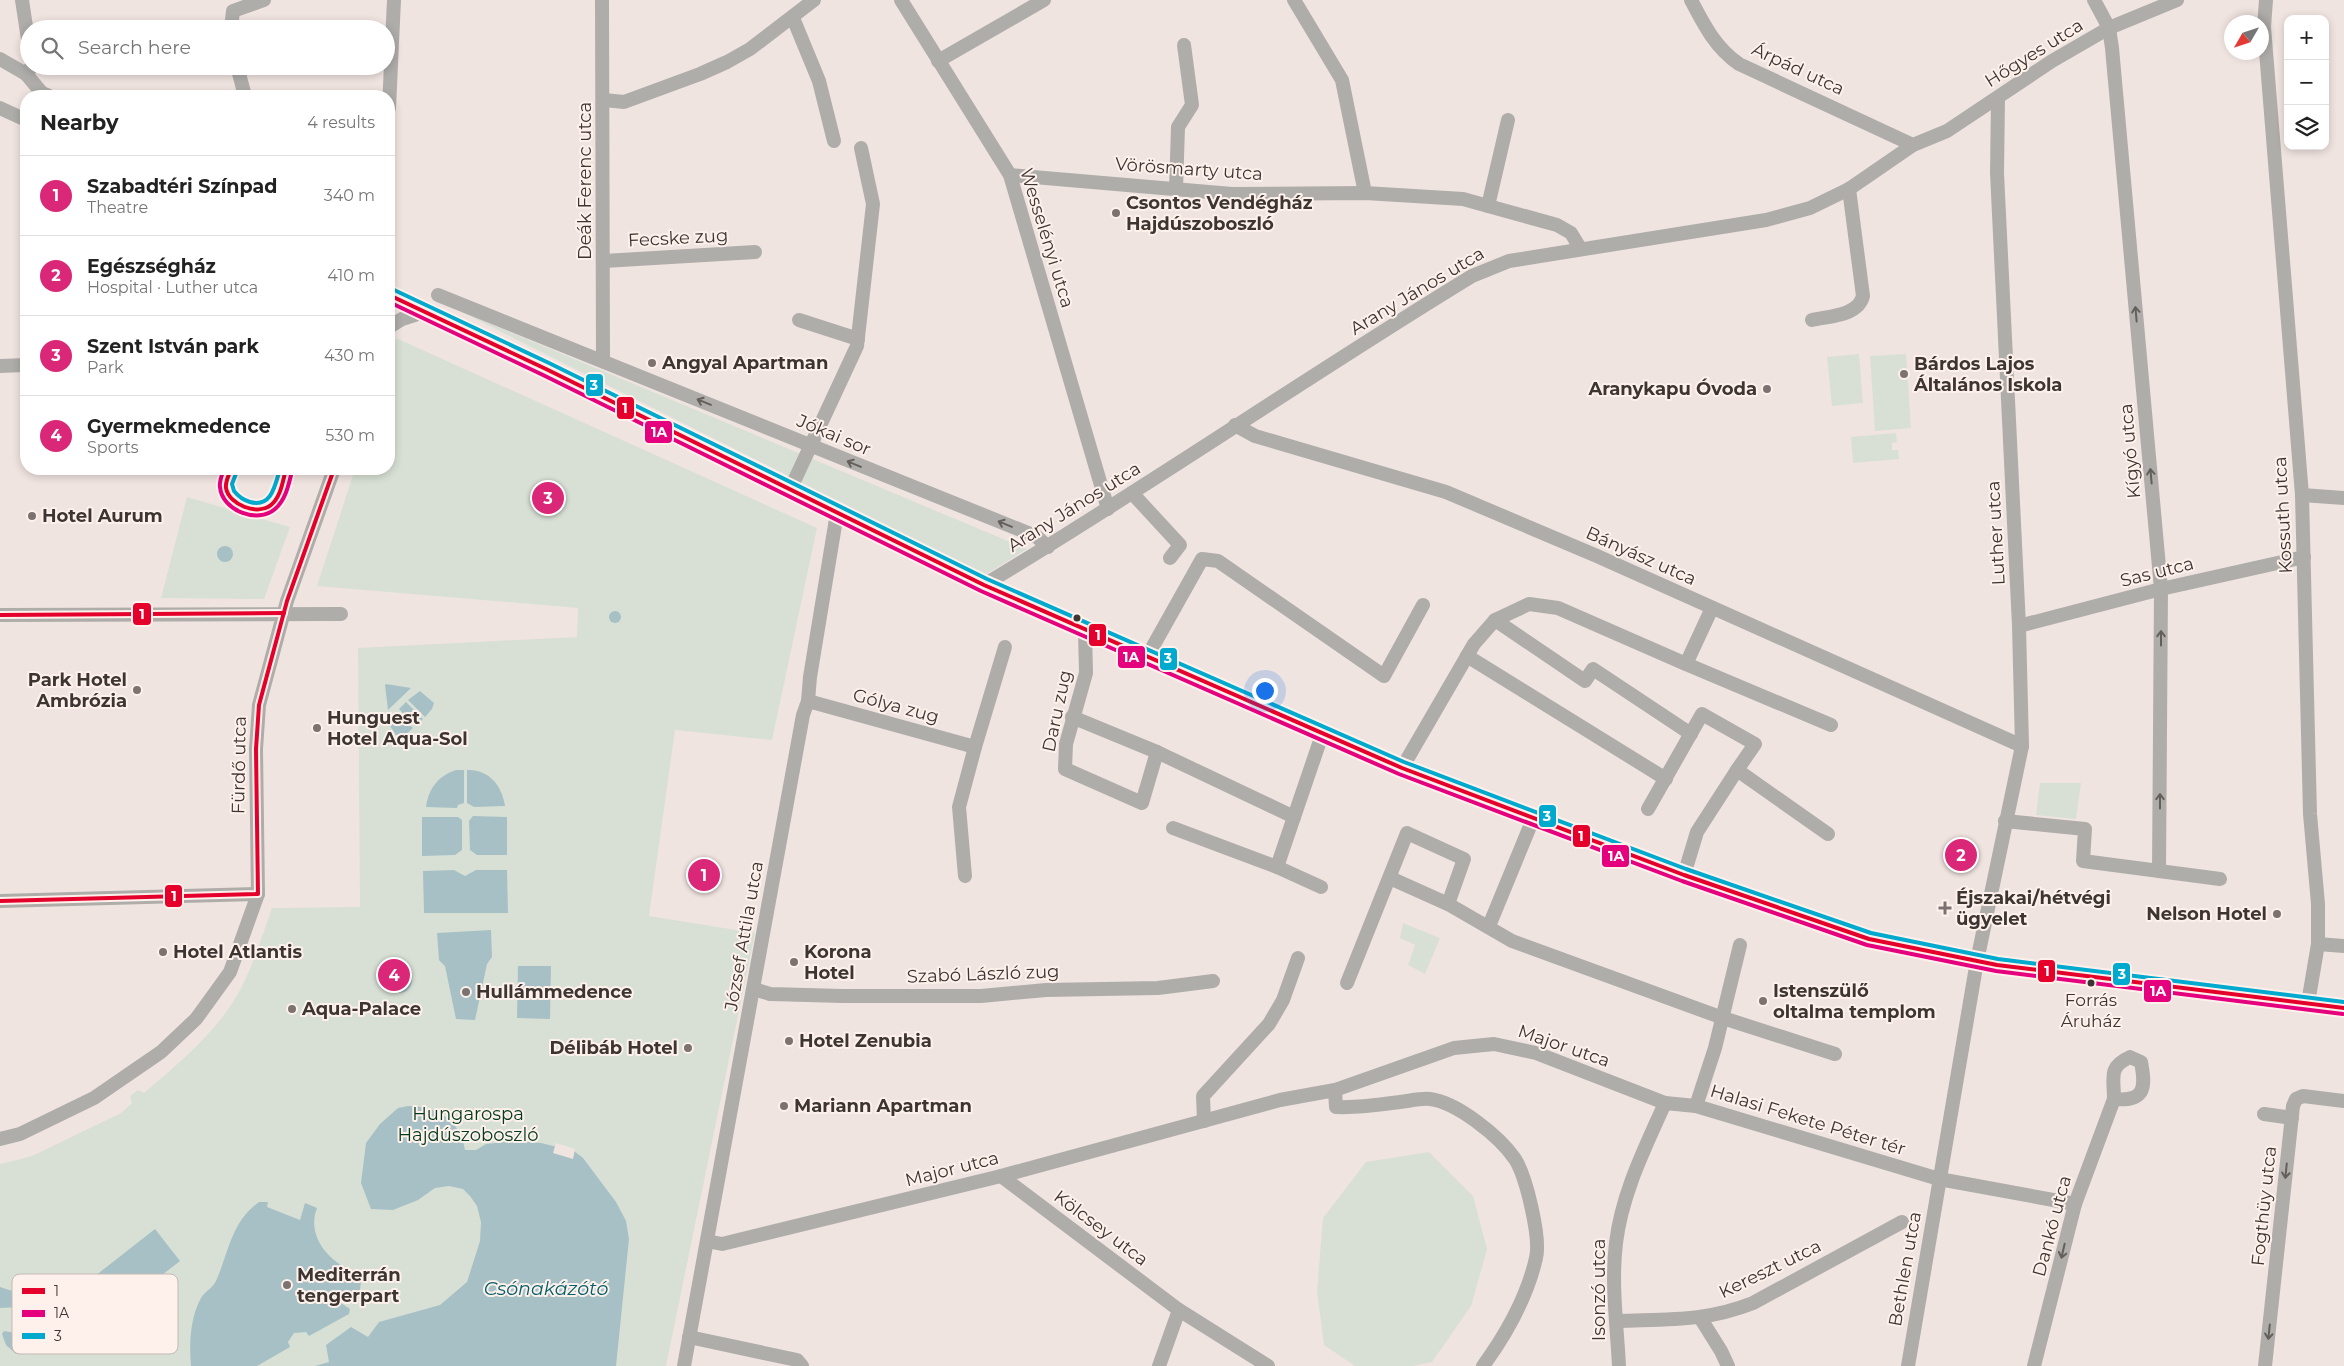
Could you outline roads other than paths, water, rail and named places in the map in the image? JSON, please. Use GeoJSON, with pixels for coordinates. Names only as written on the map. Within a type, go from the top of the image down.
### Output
{"type":"FeatureCollection","features":[{"type":"Feature","properties":{"kind":"street"},"geometry":{"type":"LineString","coordinates":[[22,0],[25,20]]}},
{"type":"Feature","properties":{"kind":"street"},"geometry":{"type":"LineString","coordinates":[[232,20],[234,11],[264,0]]}},
{"type":"Feature","properties":{"kind":"street"},"geometry":{"type":"LineString","coordinates":[[393,20],[394,0]]}},
{"type":"Feature","properties":{"kind":"street","name":"Deák Ferenc utca"},"geometry":{"type":"LineString","coordinates":[[602,0],[604,100],[603,361]]}},
{"type":"Feature","properties":{"kind":"street"},"geometry":{"type":"LineString","coordinates":[[604,100],[624,102],[700,74],[750,49],[793,18],[814,0]]}},
{"type":"Feature","properties":{"kind":"street","name":"Wesselényi utca"},"geometry":{"type":"LineString","coordinates":[[901,0],[1010,175],[1108,509]]}},
{"type":"Feature","properties":{"kind":"street"},"geometry":{"type":"LineString","coordinates":[[938,61],[1044,0]]}},
{"type":"Feature","properties":{"kind":"street"},"geometry":{"type":"LineString","coordinates":[[1294,0],[1342,80],[1365,193]]}},
{"type":"Feature","properties":{"kind":"street","name":"Árpád utca"},"geometry":{"type":"LineString","coordinates":[[1691,0],[1712,39],[1740,64],[1913,144]]}},
{"type":"Feature","properties":{"kind":"street"},"geometry":{"type":"LineString","coordinates":[[2094,0],[2109,28]]}},
{"type":"Feature","properties":{"kind":"street","name":"Hőgyes utca"},"geometry":{"type":"LineString","coordinates":[[1913,144],[1946,131],[2052,62],[2109,28],[2178,0]]}},
{"type":"Feature","properties":{"kind":"street","name":"Kossuth utca"},"geometry":{"type":"LineString","coordinates":[[2257,0],[2261,15]]}},
{"type":"Feature","properties":{"kind":"street","name":"Kossuth utca"},"geometry":{"type":"LineString","coordinates":[[2265,15],[2266,0]]}},
{"type":"Feature","properties":{"kind":"street"},"geometry":{"type":"LineString","coordinates":[[793,18],[819,81],[834,141]]}},
{"type":"Feature","properties":{"kind":"street","name":"Kígyó utca"},"geometry":{"type":"LineString","coordinates":[[2109,28],[2161,589],[2159,872]]}},
{"type":"Feature","properties":{"kind":"street"},"geometry":{"type":"LineString","coordinates":[[1176,189],[1178,128],[1192,105],[1184,45]]}},
{"type":"Feature","properties":{"kind":"street"},"geometry":{"type":"LineString","coordinates":[[0,59],[20,65]]}},
{"type":"Feature","properties":{"kind":"street","name":"Kossuth utca"},"geometry":{"type":"LineString","coordinates":[[2267,60],[2302,495],[2310,814],[2318,904],[2318,944],[2308,1003]]}},
{"type":"Feature","properties":{"kind":"street"},"geometry":{"type":"LineString","coordinates":[[35,75],[41,90]]}},
{"type":"Feature","properties":{"kind":"street"},"geometry":{"type":"LineString","coordinates":[[239,75],[243,90]]}},
{"type":"Feature","properties":{"kind":"street"},"geometry":{"type":"LineString","coordinates":[[390,90],[391,75]]}},
{"type":"Feature","properties":{"kind":"street","name":"Luther utca"},"geometry":{"type":"LineString","coordinates":[[1977,961],[2022,746],[2019,626],[1997,173],[1998,98]]}},
{"type":"Feature","properties":{"kind":"street"},"geometry":{"type":"LineString","coordinates":[[0,108],[20,117]]}},
{"type":"Feature","properties":{"kind":"street"},"geometry":{"type":"LineString","coordinates":[[1488,206],[1508,120]]}},
{"type":"Feature","properties":{"kind":"street","name":"Arany János utca"},"geometry":{"type":"LineString","coordinates":[[984,585],[1048,547],[1472,276],[1508,262],[1580,248],[1785,216],[1826,201],[1849,189],[1913,144]]}},
{"type":"Feature","properties":{"kind":"street"},"geometry":{"type":"LineString","coordinates":[[790,490],[857,346],[873,204],[862,148]]}},
{"type":"Feature","properties":{"kind":"street","name":"Vörösmarty utca"},"geometry":{"type":"LineString","coordinates":[[1010,175],[1232,194],[1365,193],[1463,199],[1557,225],[1571,232],[1580,248]]}},
{"type":"Feature","properties":{"kind":"street"},"geometry":{"type":"LineString","coordinates":[[1812,320],[1848,312],[1854,309],[1862,300],[1849,189]]}},
{"type":"Feature","properties":{"kind":"street","name":"Fecske zug"},"geometry":{"type":"LineString","coordinates":[[604,261],[755,252]]}},
{"type":"Feature","properties":{"kind":"street","name":"Jókai sor"},"geometry":{"type":"LineString","coordinates":[[438,295],[1028,533],[1037,537],[1048,547]]}},
{"type":"Feature","properties":{"kind":"street"},"geometry":{"type":"LineString","coordinates":[[395,299],[564,378],[965,576],[1085,631],[1402,768],[1684,875],[1869,939],[1977,961],[2344,1008]]}},
{"type":"Feature","properties":{"kind":"street"},"geometry":{"type":"LineString","coordinates":[[395,323],[424,312]]}},
{"type":"Feature","properties":{"kind":"street"},"geometry":{"type":"LineString","coordinates":[[799,320],[858,339]]}},
{"type":"Feature","properties":{"kind":"street"},"geometry":{"type":"LineString","coordinates":[[0,366],[20,365]]}},
{"type":"Feature","properties":{"kind":"street","name":"Bányász utca"},"geometry":{"type":"LineString","coordinates":[[1235,426],[1255,436],[1446,492],[1597,556],[2022,746]]}},
{"type":"Feature","properties":{"kind":"street","name":"Fürdő utca"},"geometry":{"type":"LineString","coordinates":[[258,894],[256,720],[284,613],[332,475]]}},
{"type":"Feature","properties":{"kind":"street"},"geometry":{"type":"LineString","coordinates":[[1132,493],[1180,546],[1170,558]]}},
{"type":"Feature","properties":{"kind":"street"},"geometry":{"type":"LineString","coordinates":[[2302,495],[2344,498]]}},
{"type":"Feature","properties":{"kind":"street","name":"József Attila utca"},"geometry":{"type":"LineString","coordinates":[[684,1366],[803,715],[808,701],[810,677],[837,513]]}},
{"type":"Feature","properties":{"kind":"street","name":"Sas utca"},"geometry":{"type":"LineString","coordinates":[[2019,626],[2161,589],[2304,557]]}},
{"type":"Feature","properties":{"kind":"street"},"geometry":{"type":"LineString","coordinates":[[1147,657],[1202,559],[1218,561],[1384,676],[1424,605]]}},
{"type":"Feature","properties":{"kind":"street"},"geometry":{"type":"LineString","coordinates":[[1402,768],[1474,644],[1495,620],[1529,604],[1558,608],[1832,725]]}},
{"type":"Feature","properties":{"kind":"street"},"geometry":{"type":"LineString","coordinates":[[1686,664],[1712,608]]}},
{"type":"Feature","properties":{"kind":"street"},"geometry":{"type":"LineString","coordinates":[[0,615],[341,614]]}},
{"type":"Feature","properties":{"kind":"street"},"geometry":{"type":"LineString","coordinates":[[1495,620],[1585,681],[1592,669],[1691,734]]}},
{"type":"Feature","properties":{"kind":"street","name":"Daru zug"},"geometry":{"type":"LineString","coordinates":[[1085,631],[1086,673],[1072,717],[1066,744],[1065,769],[1142,803],[1157,752]]}},
{"type":"Feature","properties":{"kind":"street"},"geometry":{"type":"LineString","coordinates":[[965,876],[959,807],[975,747],[1006,647]]}},
{"type":"Feature","properties":{"kind":"street"},"geometry":{"type":"LineString","coordinates":[[1467,656],[1666,779]]}},
{"type":"Feature","properties":{"kind":"street","name":"Gólya zug"},"geometry":{"type":"LineString","coordinates":[[808,701],[975,747]]}},
{"type":"Feature","properties":{"kind":"street"},"geometry":{"type":"LineString","coordinates":[[1648,810],[1702,714],[1755,744],[1697,832],[1684,875]]}},
{"type":"Feature","properties":{"kind":"street"},"geometry":{"type":"LineString","coordinates":[[1072,717],[1157,752],[1294,817]]}},
{"type":"Feature","properties":{"kind":"street"},"geometry":{"type":"LineString","coordinates":[[1277,867],[1322,735]]}},
{"type":"Feature","properties":{"kind":"street"},"geometry":{"type":"LineString","coordinates":[[1737,770],[1828,834]]}},
{"type":"Feature","properties":{"kind":"street"},"geometry":{"type":"LineString","coordinates":[[1489,926],[1534,819]]}},
{"type":"Feature","properties":{"kind":"street"},"geometry":{"type":"LineString","coordinates":[[2005,821],[2085,829],[2084,862],[2220,879]]}},
{"type":"Feature","properties":{"kind":"street"},"geometry":{"type":"LineString","coordinates":[[1173,828],[1277,867],[1322,887]]}},
{"type":"Feature","properties":{"kind":"street"},"geometry":{"type":"LineString","coordinates":[[1347,983],[1407,833],[1464,858],[1448,904]]}},
{"type":"Feature","properties":{"kind":"street"},"geometry":{"type":"LineString","coordinates":[[1390,878],[1448,904],[1512,941],[1723,1018],[1835,1054]]}},
{"type":"Feature","properties":{"kind":"street"},"geometry":{"type":"LineString","coordinates":[[0,901],[258,894],[230,972],[196,1019],[161,1052],[94,1098],[20,1134],[0,1139]]}},
{"type":"Feature","properties":{"kind":"street"},"geometry":{"type":"LineString","coordinates":[[2318,944],[2344,946]]}},
{"type":"Feature","properties":{"kind":"street"},"geometry":{"type":"LineString","coordinates":[[1696,1106],[1723,1018],[1740,946]]}},
{"type":"Feature","properties":{"kind":"street"},"geometry":{"type":"LineString","coordinates":[[1204,1121],[1203,1096],[1269,1024],[1283,1000],[1298,958]]}},
{"type":"Feature","properties":{"kind":"street","name":"Bethlen utca"},"geometry":{"type":"LineString","coordinates":[[1908,1366],[1977,961]]}},
{"type":"Feature","properties":{"kind":"street","name":"Szabó László zug"},"geometry":{"type":"LineString","coordinates":[[754,989],[770,994],[834,996],[981,996],[1046,990],[1158,988],[1213,980]]}},
{"type":"Feature","properties":{"kind":"street","name":"Major utca"},"geometry":{"type":"LineString","coordinates":[[707,1241],[722,1244],[1001,1176],[1280,1100],[1335,1090],[1454,1048],[1494,1044],[1536,1053],[1665,1103]]}},
{"type":"Feature","properties":{"kind":"street"},"geometry":{"type":"LineString","coordinates":[[1335,1090],[1336,1107],[1355,1108],[1430,1099],[1450,1106],[1480,1124],[1503,1144],[1516,1161],[1528,1196],[1537,1232],[1537,1256],[1521,1302],[1506,1333],[1483,1366]]}},
{"type":"Feature","properties":{"kind":"street","name":"Fogthüy utca"},"geometry":{"type":"LineString","coordinates":[[2265,1366],[2292,1120],[2296,1099],[2303,1096],[2344,1101]]}},
{"type":"Feature","properties":{"kind":"street","name":"Dankó utca"},"geometry":{"type":"LineString","coordinates":[[2034,1366],[2074,1204],[2114,1099]]}},
{"type":"Feature","properties":{"kind":"street","name":"Halasi Fekete Péter tér"},"geometry":{"type":"LineString","coordinates":[[1665,1103],[1696,1106],[1940,1179]]}},
{"type":"Feature","properties":{"kind":"street","name":"Isonzó utca"},"geometry":{"type":"LineString","coordinates":[[1619,1366],[1615,1262],[1619,1227],[1637,1165],[1665,1103]]}},
{"type":"Feature","properties":{"kind":"street"},"geometry":{"type":"LineString","coordinates":[[2264,1114],[2292,1120]]}},
{"type":"Feature","properties":{"kind":"street","name":"Kölcsey utca"},"geometry":{"type":"LineString","coordinates":[[1001,1176],[1179,1310],[1268,1366]]}},
{"type":"Feature","properties":{"kind":"street"},"geometry":{"type":"LineString","coordinates":[[1940,1179],[2074,1204]]}},
{"type":"Feature","properties":{"kind":"street","name":"Kereszt utca"},"geometry":{"type":"LineString","coordinates":[[1616,1321],[1700,1318],[1734,1310],[1752,1303],[1902,1222]]}},
{"type":"Feature","properties":{"kind":"street"},"geometry":{"type":"LineString","coordinates":[[1160,1366],[1179,1310]]}},
{"type":"Feature","properties":{"kind":"street"},"geometry":{"type":"LineString","coordinates":[[1700,1318],[1728,1366]]}},
{"type":"Feature","properties":{"kind":"street"},"geometry":{"type":"LineString","coordinates":[[689,1337],[797,1360],[802,1366]]}},
{"type":"Feature","properties":{"kind":"water"},"geometry":{"type":"Polygon","coordinates":[[[225,546],[231,548],[233,554],[231,560],[225,562],[219,560],[217,554],[219,548],[225,546]]]}},
{"type":"Feature","properties":{"kind":"water"},"geometry":{"type":"Polygon","coordinates":[[[613,611],[617,611],[621,617],[617,623],[613,623],[609,619],[609,615],[613,611]]]}},
{"type":"Feature","properties":{"kind":"water"},"geometry":{"type":"Polygon","coordinates":[[[385,685],[411,688],[388,710],[385,685]]]}},
{"type":"Feature","properties":{"kind":"water"},"geometry":{"type":"Polygon","coordinates":[[[420,691],[434,703],[432,709],[425,717],[408,700],[420,691]]]}},
{"type":"Feature","properties":{"kind":"water"},"geometry":{"type":"Polygon","coordinates":[[[406,702],[423,719],[415,726],[399,709],[406,702]]]}},
{"type":"Feature","properties":{"kind":"water"},"geometry":{"type":"Polygon","coordinates":[[[397,712],[413,728],[402,738],[396,735],[388,723],[389,719],[397,712]]]}},
{"type":"Feature","properties":{"kind":"water"},"geometry":{"type":"Polygon","coordinates":[[[456,770],[464,770],[464,803],[458,805],[457,808],[426,807],[429,794],[439,779],[456,770]]]}},
{"type":"Feature","properties":{"kind":"water"},"geometry":{"type":"Polygon","coordinates":[[[467,770],[482,772],[493,780],[501,792],[505,806],[474,807],[467,803],[467,770]]]}},
{"type":"Feature","properties":{"kind":"water"},"geometry":{"type":"Polygon","coordinates":[[[473,816],[507,817],[507,855],[477,855],[470,850],[469,821],[473,816]]]}},
{"type":"Feature","properties":{"kind":"water"},"geometry":{"type":"Polygon","coordinates":[[[422,817],[458,817],[462,820],[462,850],[455,855],[422,856],[422,817]]]}},
{"type":"Feature","properties":{"kind":"water"},"geometry":{"type":"Polygon","coordinates":[[[454,870],[465,876],[476,870],[507,870],[508,913],[424,913],[423,871],[454,870]]]}},
{"type":"Feature","properties":{"kind":"water","name":"Hullámmedence"},"geometry":{"type":"Polygon","coordinates":[[[491,930],[492,957],[487,964],[475,1020],[456,1019],[445,966],[439,960],[437,933],[491,930]]]}},
{"type":"Feature","properties":{"kind":"water"},"geometry":{"type":"Polygon","coordinates":[[[388,958],[412,979],[407,991],[399,993],[377,971],[379,964],[388,958]]]}},
{"type":"Feature","properties":{"kind":"water"},"geometry":{"type":"Polygon","coordinates":[[[518,966],[551,966],[550,1019],[517,1018],[518,966]]]}},
{"type":"Feature","properties":{"kind":"water","name":"Csónakázótó"},"geometry":{"type":"Polygon","coordinates":[[[408,1106],[429,1109],[446,1117],[458,1130],[465,1150],[476,1150],[486,1144],[516,1141],[541,1143],[574,1151],[583,1158],[616,1202],[626,1221],[629,1239],[616,1366],[315,1366],[329,1362],[326,1345],[351,1327],[368,1337],[379,1322],[440,1305],[467,1282],[480,1241],[481,1222],[477,1206],[463,1189],[449,1186],[435,1188],[418,1200],[393,1210],[371,1209],[361,1183],[366,1143],[380,1124],[398,1108],[408,1106]]]}},
{"type":"Feature","properties":{"kind":"water","name":"Mediterrán tengerpart"},"geometry":{"type":"Polygon","coordinates":[[[259,1202],[268,1202],[267,1207],[300,1220],[305,1203],[317,1208],[314,1219],[315,1230],[324,1250],[341,1265],[362,1273],[359,1298],[320,1296],[319,1303],[331,1301],[331,1304],[341,1303],[350,1309],[349,1314],[309,1336],[306,1332],[294,1333],[288,1342],[290,1347],[257,1366],[191,1366],[191,1332],[197,1306],[202,1296],[216,1281],[232,1238],[242,1219],[259,1202]]]}},
{"type":"Feature","properties":{"kind":"water"},"geometry":{"type":"Polygon","coordinates":[[[155,1229],[180,1261],[163,1274],[98,1274],[155,1229]]]}},
{"type":"Feature","properties":{"kind":"water"},"geometry":{"type":"Polygon","coordinates":[[[0,1287],[12,1291],[12,1308],[0,1308],[0,1287]]]}},
{"type":"Feature","properties":{"kind":"water"},"geometry":{"type":"Polygon","coordinates":[[[4,1331],[12,1332],[12,1350],[6,1345],[2,1334],[4,1331]]]}},
{"type":"Feature","properties":{"kind":"place","name":"Csontos Vendégház Hajdúszoboszló"},"geometry":{"type":"Point","coordinates":[1116,213]}},
{"type":"Feature","properties":{"kind":"place","name":"Angyal Apartman"},"geometry":{"type":"Point","coordinates":[652,363]}},
{"type":"Feature","properties":{"kind":"place","name":"Bárdos Lajos Általános Iskola"},"geometry":{"type":"Point","coordinates":[1904,374]}},
{"type":"Feature","properties":{"kind":"place","name":"Aranykapu Óvoda"},"geometry":{"type":"Point","coordinates":[1767,389]}},
{"type":"Feature","properties":{"kind":"place","name":"Szent István park"},"geometry":{"type":"Point","coordinates":[548,498]}},
{"type":"Feature","properties":{"kind":"place","name":"Hotel Aurum"},"geometry":{"type":"Point","coordinates":[32,516]}},
{"type":"Feature","properties":{"kind":"place","name":"Park Hotel Ambrózia"},"geometry":{"type":"Point","coordinates":[137,690]}},
{"type":"Feature","properties":{"kind":"place","name":"Hunguest Hotel Aqua-Sol"},"geometry":{"type":"Point","coordinates":[317,728]}},
{"type":"Feature","properties":{"kind":"place","name":"Egészségház"},"geometry":{"type":"Point","coordinates":[1961,855]}},
{"type":"Feature","properties":{"kind":"place","name":"Szabadtéri Színpad"},"geometry":{"type":"Point","coordinates":[704,875]}},
{"type":"Feature","properties":{"kind":"place","name":"Éjszakai/hétvégi ügyelet"},"geometry":{"type":"Point","coordinates":[1945,908]}},
{"type":"Feature","properties":{"kind":"place","name":"Nelson Hotel"},"geometry":{"type":"Point","coordinates":[2277,914]}},
{"type":"Feature","properties":{"kind":"place","name":"Hotel Atlantis"},"geometry":{"type":"Point","coordinates":[163,952]}},
{"type":"Feature","properties":{"kind":"place","name":"Korona Hotel"},"geometry":{"type":"Point","coordinates":[794,962]}},
{"type":"Feature","properties":{"kind":"place","name":"Gyermekmedence"},"geometry":{"type":"Point","coordinates":[394,975]}},
{"type":"Feature","properties":{"kind":"place","name":"Forrás Áruház"},"geometry":{"type":"Point","coordinates":[2091,983]}},
{"type":"Feature","properties":{"kind":"place","name":"Hullámmedence"},"geometry":{"type":"Point","coordinates":[466,992]}},
{"type":"Feature","properties":{"kind":"place","name":"Istenszülő oltalma templom"},"geometry":{"type":"Point","coordinates":[1763,1001]}},
{"type":"Feature","properties":{"kind":"place","name":"Aqua-Palace"},"geometry":{"type":"Point","coordinates":[292,1009]}},
{"type":"Feature","properties":{"kind":"place","name":"Hotel Zenubia"},"geometry":{"type":"Point","coordinates":[789,1041]}},
{"type":"Feature","properties":{"kind":"place","name":"Délibáb Hotel"},"geometry":{"type":"Point","coordinates":[688,1048]}},
{"type":"Feature","properties":{"kind":"place","name":"Mariann Apartman"},"geometry":{"type":"Point","coordinates":[784,1106]}},
{"type":"Feature","properties":{"kind":"place","name":"Mediterrán tengerpart"},"geometry":{"type":"Point","coordinates":[287,1285]}},
{"type":"Feature","properties":{"kind":"park label","name":"Hungarospa Hajdúszoboszló"},"geometry":{"type":"Point","coordinates":[468,1124]}}]}
